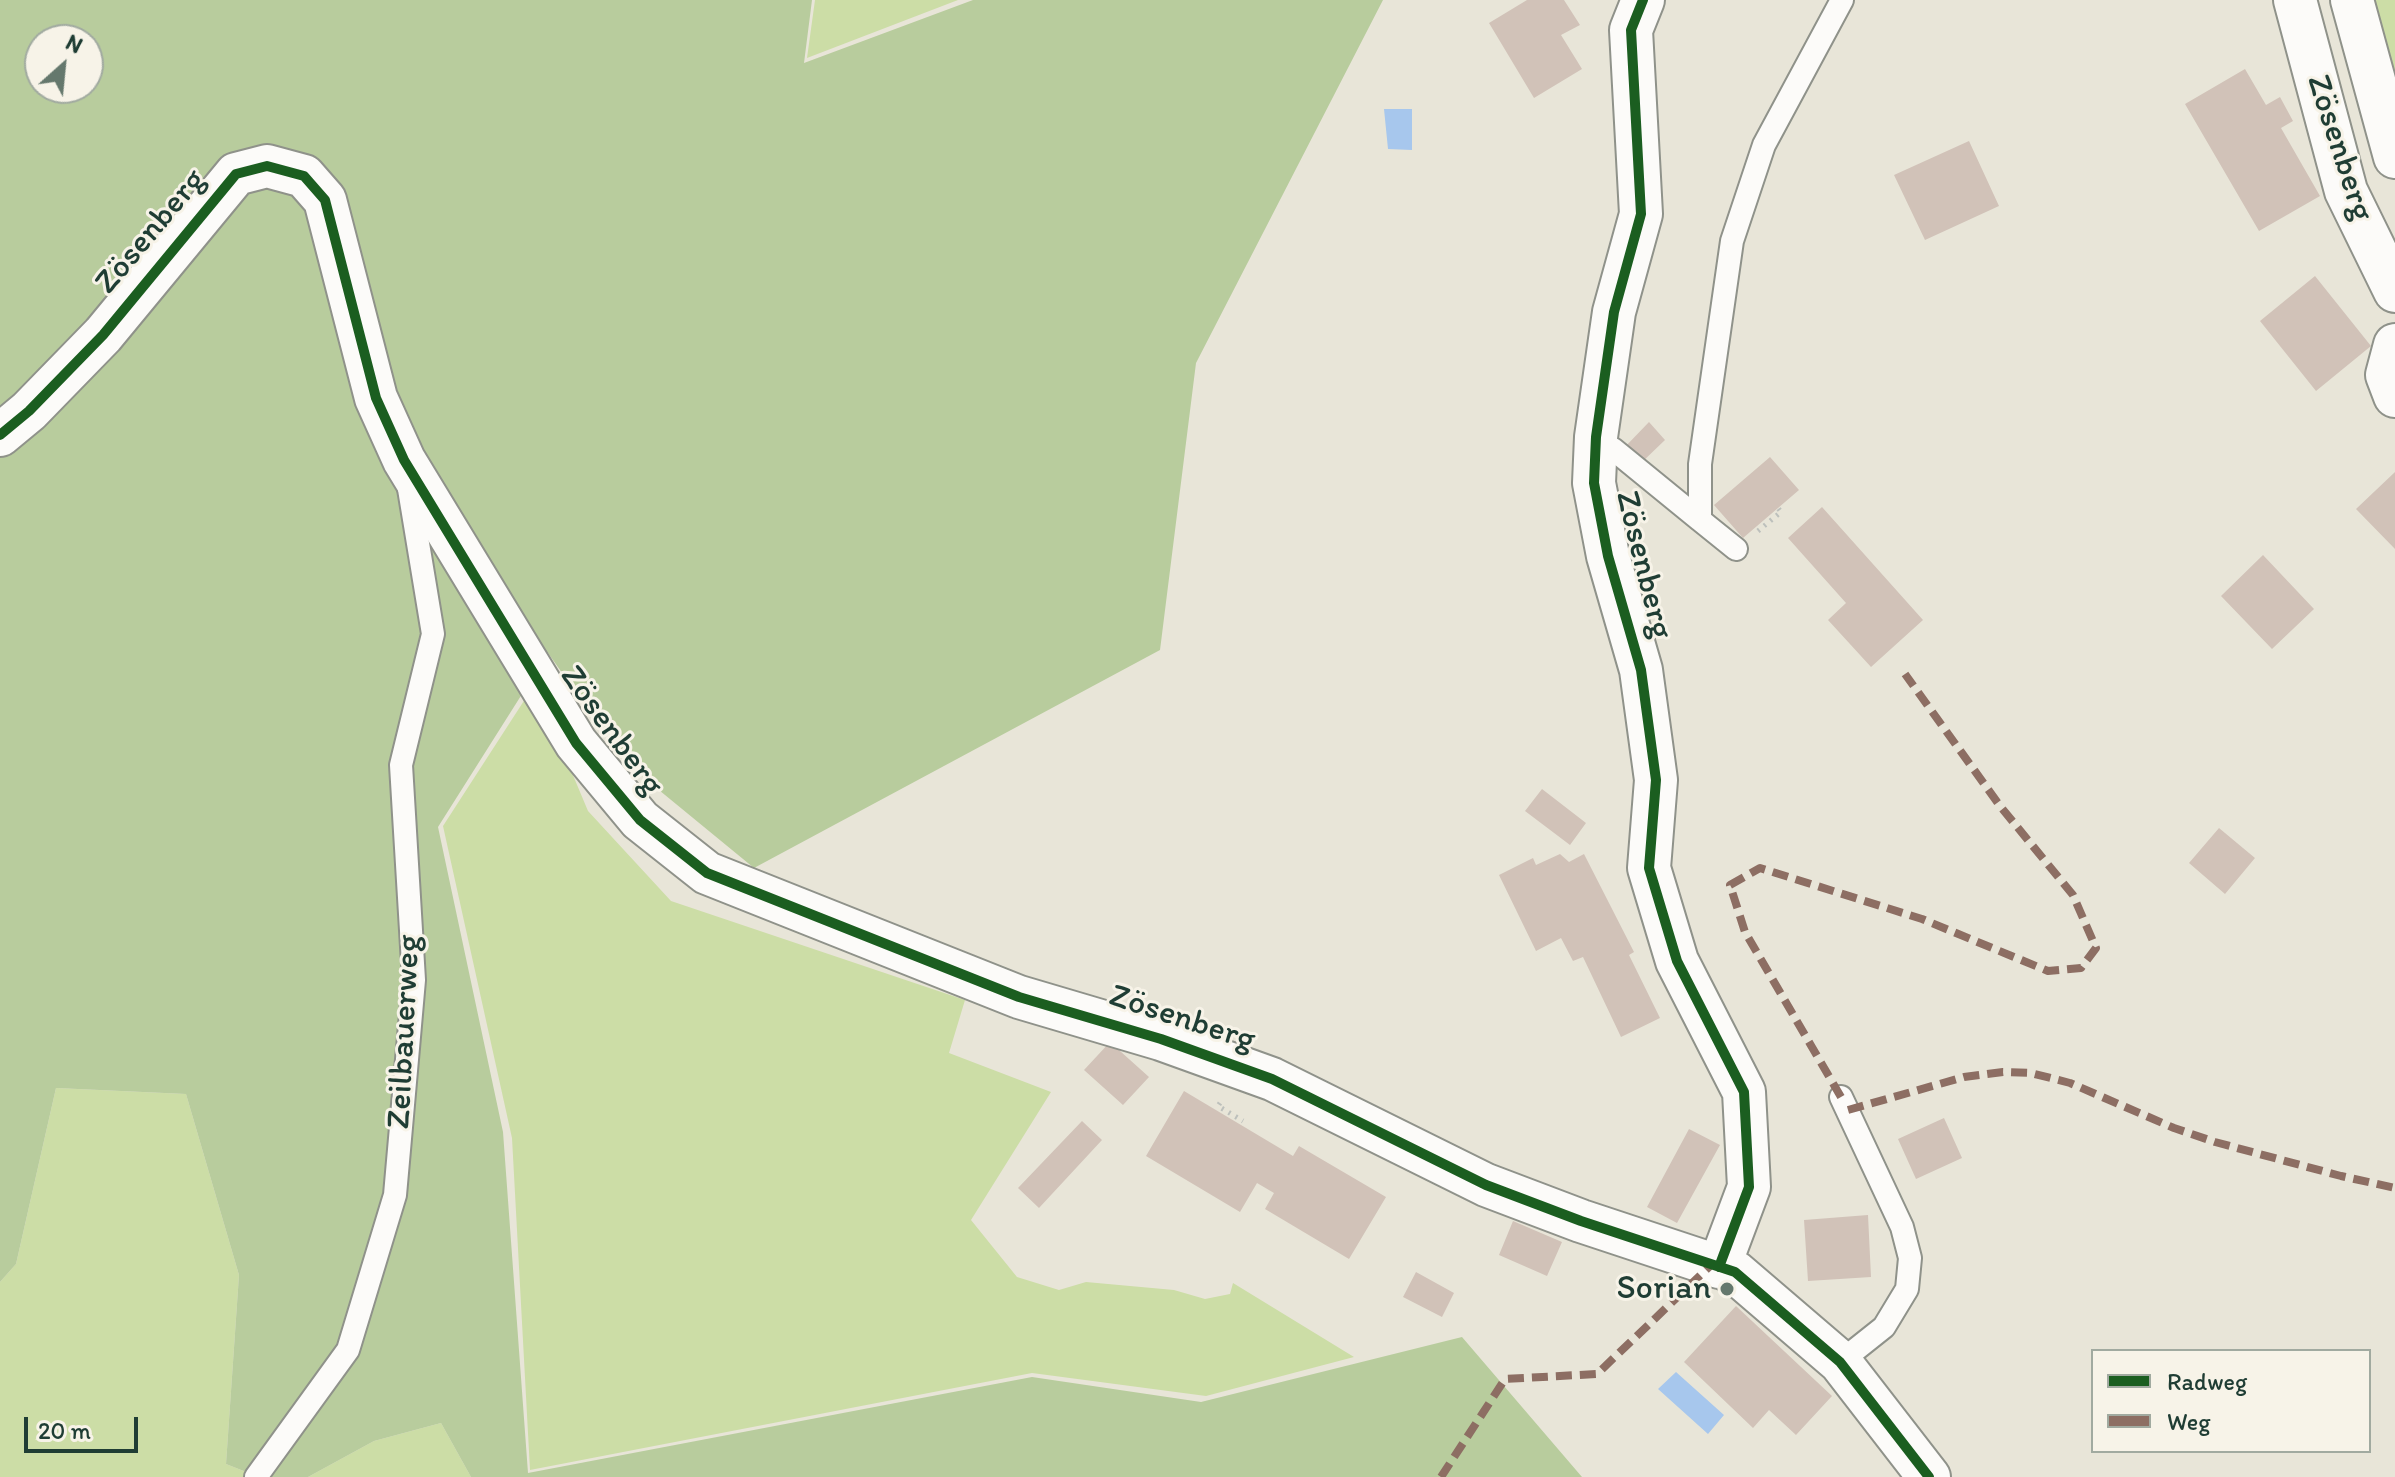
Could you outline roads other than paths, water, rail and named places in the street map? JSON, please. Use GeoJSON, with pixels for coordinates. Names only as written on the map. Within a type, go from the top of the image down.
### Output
{"type":"FeatureCollection","features":[{"type":"Feature","properties":{"kind":"street","name":"Zösenberg"},"geometry":{"type":"LineString","coordinates":[[1643,0],[1631,30],[1641,214],[1614,312],[1594,455],[1594,483],[1608,556],[1641,670],[1656,780],[1649,868],[1677,961],[1744,1092],[1749,1187],[1719,1267]]}},
{"type":"Feature","properties":{"kind":"street","name":"Zösenberg"},"geometry":{"type":"LineString","coordinates":[[2295,0],[2346,191],[2395,291]]}},
{"type":"Feature","properties":{"kind":"street","name":"Zösenberg"},"geometry":{"type":"LineString","coordinates":[[2352,0],[2395,157]]}},
{"type":"Feature","properties":{"kind":"street","name":"Zösenberg"},"geometry":{"type":"LineString","coordinates":[[0,435],[29,411],[103,335],[236,174],[267,166],[304,176],[325,200],[376,398],[404,460],[576,743],[640,820],[707,873],[1019,997],[1161,1039],[1272,1079],[1486,1185],[1581,1221],[1735,1272],[1840,1362],[1929,1477]]}},
{"type":"Feature","properties":{"kind":"street"},"geometry":{"type":"LineString","coordinates":[[2395,345],[2387,375],[2395,396]]}},
{"type":"Feature","properties":{"kind":"lane","name":"Zösenberg"},"geometry":{"type":"LineString","coordinates":[[1736,549],[1700,520],[1700,464],[1732,241],[1764,145],[1842,0]]}},
{"type":"Feature","properties":{"kind":"lane"},"geometry":{"type":"LineString","coordinates":[[1594,455],[1602,447],[1613,449],[1700,520]]}},
{"type":"Feature","properties":{"kind":"lane","name":"Zeilbauerweg"},"geometry":{"type":"LineString","coordinates":[[256,1477],[348,1350],[395,1195],[414,980],[401,765],[433,634],[404,460]]}},
{"type":"Feature","properties":{"kind":"lane"},"geometry":{"type":"LineString","coordinates":[[1840,1362],[1884,1327],[1907,1289],[1910,1258],[1902,1227],[1841,1097]]}},
{"type":"Feature","properties":{"kind":"water"},"geometry":{"type":"Polygon","coordinates":[[[1384,109],[1412,109],[1412,150],[1388,149],[1384,109]]]}},
{"type":"Feature","properties":{"kind":"water"},"geometry":{"type":"Polygon","coordinates":[[[1676,1372],[1724,1415],[1708,1434],[1658,1389],[1676,1372]]]}},
{"type":"Feature","properties":{"kind":"place","name":"Sorian"},"geometry":{"type":"Point","coordinates":[1727,1289]}}]}
